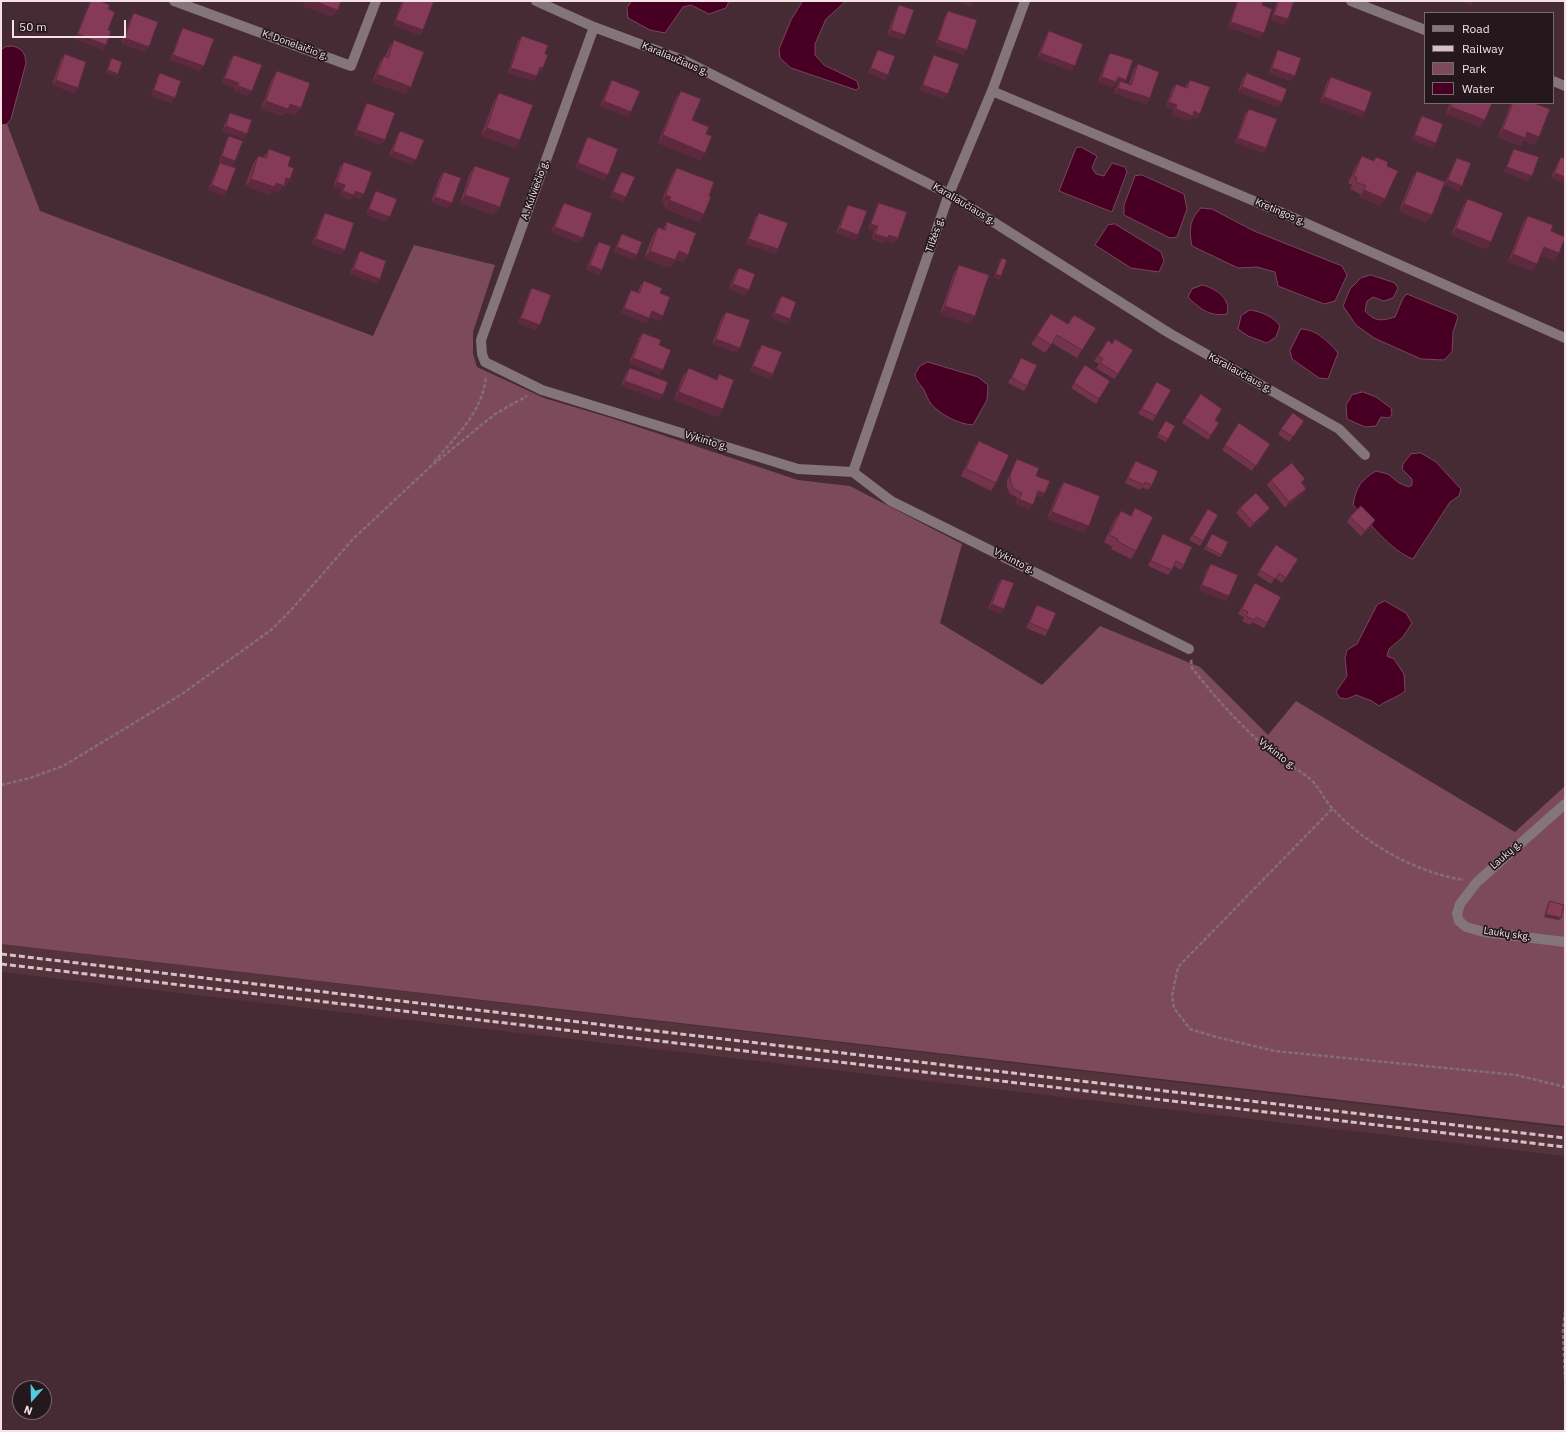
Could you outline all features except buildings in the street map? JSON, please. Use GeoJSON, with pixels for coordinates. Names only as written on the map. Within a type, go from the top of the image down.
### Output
{"type":"FeatureCollection","features":[{"type":"Feature","properties":{"kind":"street","name":"K. Donelaičio g."},"geometry":{"type":"LineString","coordinates":[[174,1],[351,66],[376,1]]}},
{"type":"Feature","properties":{"kind":"street","name":"Karaliaučiaus g."},"geometry":{"type":"LineString","coordinates":[[536,1],[594,27],[685,61],[949,194],[1169,333],[1339,429],[1365,456]]}},
{"type":"Feature","properties":{"kind":"street","name":"Tilžės g."},"geometry":{"type":"LineString","coordinates":[[852,472],[949,194],[992,91],[1025,1]]}},
{"type":"Feature","properties":{"kind":"street"},"geometry":{"type":"LineString","coordinates":[[1351,1],[1424,30]]}},
{"type":"Feature","properties":{"kind":"street","name":"A. Kulviečio g."},"geometry":{"type":"LineString","coordinates":[[484,358],[481,340],[594,27]]}},
{"type":"Feature","properties":{"kind":"street"},"geometry":{"type":"LineString","coordinates":[[1554,81],[1565,86]]}},
{"type":"Feature","properties":{"kind":"street","name":"Kretingos g."},"geometry":{"type":"LineString","coordinates":[[992,91],[1285,214],[1565,338]]}},
{"type":"Feature","properties":{"kind":"street","name":"Vykinto g."},"geometry":{"type":"LineString","coordinates":[[484,358],[542,390],[798,469],[852,472],[890,501],[1189,649]]}},
{"type":"Feature","properties":{"kind":"street","name":"Laukų g."},"geometry":{"type":"LineString","coordinates":[[1457,914],[1460,904],[1477,882],[1565,804]]}},
{"type":"Feature","properties":{"kind":"street","name":"Laukų skg."},"geometry":{"type":"LineString","coordinates":[[1457,914],[1460,921],[1466,927],[1484,932],[1565,942]]}},
{"type":"Feature","properties":{"kind":"path"},"geometry":{"type":"LineString","coordinates":[[430,467],[475,412],[482,398],[486,378],[484,358]]}},
{"type":"Feature","properties":{"kind":"path"},"geometry":{"type":"LineString","coordinates":[[1,785],[30,778],[63,766],[182,694],[271,630],[292,609],[353,539],[430,467],[495,414],[518,400],[542,390]]}},
{"type":"Feature","properties":{"kind":"path","name":"Vykinto g."},"geometry":{"type":"LineString","coordinates":[[1189,649],[1192,668],[1229,712],[1283,761],[1310,778],[1332,808],[1351,826],[1380,848],[1421,868],[1447,877],[1477,882]]}},
{"type":"Feature","properties":{"kind":"path"},"geometry":{"type":"LineString","coordinates":[[1332,808],[1178,967],[1172,996],[1174,1008],[1190,1029],[1274,1051],[1516,1075],[1565,1087]]}},
{"type":"Feature","properties":{"kind":"path"},"geometry":{"type":"LineString","coordinates":[[1565,1312],[1563,1331],[1565,1379]]}},
{"type":"Feature","properties":{"kind":"shaded area"},"geometry":{"type":"Polygon","coordinates":[[[1,944],[1565,1128],[1565,1156],[1,972],[1,944]]]}},
{"type":"Feature","properties":{"kind":"green space"},"geometry":{"type":"Polygon","coordinates":[[[13,46],[23,52],[26,63],[11,119],[7,124],[40,211],[373,336],[414,245],[495,265],[473,332],[473,354],[477,367],[544,398],[611,418],[798,480],[850,486],[962,544],[940,623],[1042,685],[1100,626],[1200,667],[1268,735],[1296,701],[1515,832],[1565,786],[1565,1126],[1,944],[1,50],[5,47],[13,46]]]}},
{"type":"Feature","properties":{"kind":"water"},"geometry":{"type":"Polygon","coordinates":[[[632,1],[729,1],[726,8],[709,14],[691,5],[683,7],[665,33],[650,30],[628,18],[627,8],[632,1]]]}},
{"type":"Feature","properties":{"kind":"water"},"geometry":{"type":"Polygon","coordinates":[[[803,1],[846,1],[826,19],[815,44],[815,55],[824,65],[857,81],[859,88],[856,90],[791,68],[780,58],[779,49],[791,20],[803,1]]]}},
{"type":"Feature","properties":{"kind":"water"},"geometry":{"type":"Polygon","coordinates":[[[13,46],[23,52],[26,63],[11,119],[7,124],[1,125],[1,50],[5,47],[13,46]]]}},
{"type":"Feature","properties":{"kind":"water"},"geometry":{"type":"Polygon","coordinates":[[[1081,147],[1097,156],[1092,168],[1096,174],[1104,176],[1112,163],[1125,167],[1127,172],[1112,212],[1059,191],[1076,148],[1081,147]]]}},
{"type":"Feature","properties":{"kind":"water"},"geometry":{"type":"Polygon","coordinates":[[[1142,175],[1184,194],[1187,209],[1177,237],[1170,238],[1124,215],[1124,205],[1135,176],[1142,175]]]}},
{"type":"Feature","properties":{"kind":"water"},"geometry":{"type":"Polygon","coordinates":[[[1201,208],[1212,209],[1254,231],[1342,266],[1347,275],[1335,301],[1324,304],[1278,286],[1275,272],[1257,267],[1238,268],[1192,246],[1190,230],[1192,221],[1201,208]]]}},
{"type":"Feature","properties":{"kind":"water"},"geometry":{"type":"Polygon","coordinates":[[[1115,224],[1161,252],[1164,261],[1159,272],[1131,268],[1095,245],[1108,225],[1115,224]]]}},
{"type":"Feature","properties":{"kind":"water"},"geometry":{"type":"Polygon","coordinates":[[[1371,275],[1395,283],[1398,288],[1393,298],[1384,301],[1373,297],[1367,301],[1365,311],[1375,319],[1382,320],[1395,317],[1403,298],[1407,294],[1456,314],[1458,317],[1453,332],[1452,352],[1444,360],[1421,359],[1374,338],[1356,325],[1343,306],[1350,289],[1361,278],[1371,275]]]}},
{"type":"Feature","properties":{"kind":"water"},"geometry":{"type":"Polygon","coordinates":[[[1203,285],[1213,289],[1225,299],[1228,308],[1227,314],[1221,315],[1210,313],[1188,297],[1192,289],[1203,285]]]}},
{"type":"Feature","properties":{"kind":"water"},"geometry":{"type":"Polygon","coordinates":[[[1250,310],[1267,315],[1280,326],[1276,337],[1267,343],[1248,336],[1238,329],[1241,316],[1250,310]]]}},
{"type":"Feature","properties":{"kind":"water"},"geometry":{"type":"Polygon","coordinates":[[[1301,329],[1312,331],[1317,334],[1331,345],[1338,353],[1328,379],[1319,378],[1292,359],[1290,351],[1301,329]]]}},
{"type":"Feature","properties":{"kind":"water"},"geometry":{"type":"Polygon","coordinates":[[[928,362],[978,377],[988,385],[987,400],[973,425],[962,423],[950,418],[931,404],[924,390],[917,381],[915,374],[920,366],[928,362]]]}},
{"type":"Feature","properties":{"kind":"water"},"geometry":{"type":"Polygon","coordinates":[[[1363,392],[1376,397],[1391,408],[1392,414],[1389,418],[1381,417],[1376,426],[1365,427],[1347,419],[1346,405],[1352,395],[1363,392]]]}},
{"type":"Feature","properties":{"kind":"water"},"geometry":{"type":"Polygon","coordinates":[[[1421,453],[1436,462],[1461,489],[1459,496],[1450,502],[1413,559],[1397,550],[1389,543],[1353,505],[1360,485],[1366,478],[1376,471],[1388,474],[1399,483],[1409,487],[1412,485],[1412,479],[1402,469],[1403,464],[1411,454],[1421,453]]]}},
{"type":"Feature","properties":{"kind":"water"},"geometry":{"type":"Polygon","coordinates":[[[1385,601],[1406,613],[1412,623],[1403,637],[1389,649],[1387,656],[1394,659],[1404,674],[1405,691],[1379,706],[1372,701],[1356,695],[1347,699],[1340,698],[1336,692],[1347,676],[1345,658],[1347,650],[1357,644],[1377,605],[1385,601]]]}},
{"type":"Feature","properties":{"kind":"railway"},"geometry":{"type":"LineString","coordinates":[[1,954],[1565,1138]]}},
{"type":"Feature","properties":{"kind":"railway"},"geometry":{"type":"LineString","coordinates":[[1,964],[1565,1147]]}}]}
